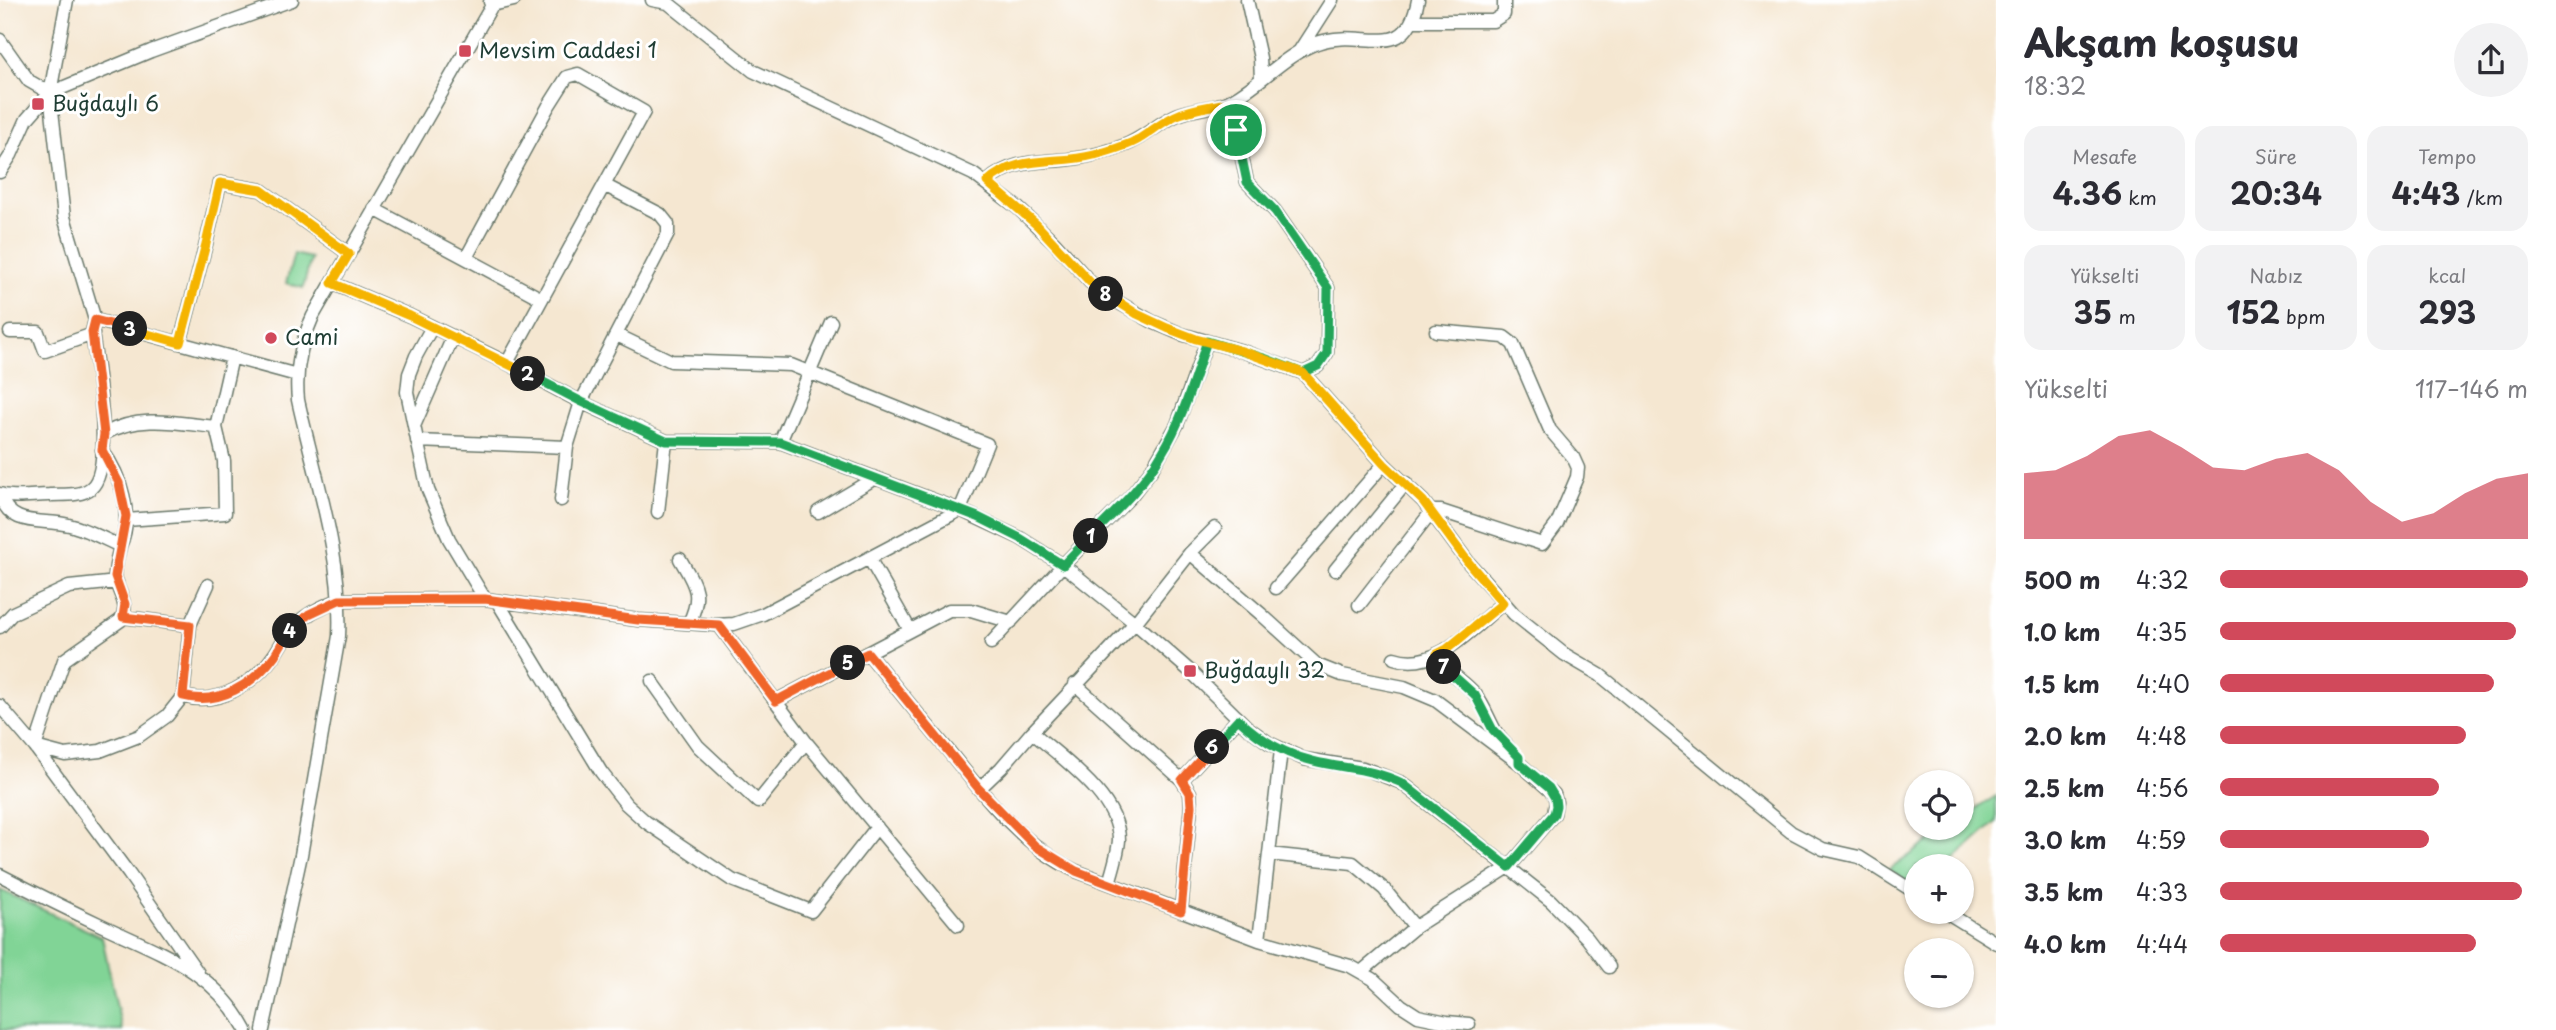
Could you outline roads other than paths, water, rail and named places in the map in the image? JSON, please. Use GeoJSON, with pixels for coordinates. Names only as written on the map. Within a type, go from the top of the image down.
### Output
{"type":"FeatureCollection","features":[{"type":"Feature","properties":{"kind":"street"},"geometry":{"type":"LineString","coordinates":[[0,494],[11,496],[83,492],[99,478],[104,434],[93,334],[95,320],[64,217],[50,93],[67,0]]}},
{"type":"Feature","properties":{"kind":"street"},"geometry":{"type":"LineString","coordinates":[[0,172],[27,119],[50,93],[151,51],[292,0]]}},
{"type":"Feature","properties":{"kind":"street"},"geometry":{"type":"LineString","coordinates":[[263,1030],[301,855],[337,653],[339,600],[335,564],[298,400],[297,375],[303,339],[491,2],[514,0]]}},
{"type":"Feature","properties":{"kind":"street"},"geometry":{"type":"LineString","coordinates":[[652,0],[668,3],[753,71],[960,166],[987,182],[1037,225],[1090,282],[1153,322],[1303,373],[1384,464],[1405,483],[1503,603],[1547,642],[1600,675],[1791,832],[1823,849],[1858,857],[1904,886]]}},
{"type":"Feature","properties":{"kind":"street"},"geometry":{"type":"LineString","coordinates":[[1247,0],[1260,58],[1261,79]]}},
{"type":"Feature","properties":{"kind":"street"},"geometry":{"type":"LineString","coordinates":[[1300,50],[1332,0]]}},
{"type":"Feature","properties":{"kind":"street"},"geometry":{"type":"LineString","coordinates":[[987,182],[1021,163],[1082,158],[1123,146],[1178,114],[1235,99],[1300,50],[1335,38],[1396,39],[1405,34],[1413,21],[1418,0]]}},
{"type":"Feature","properties":{"kind":"street"},"geometry":{"type":"LineString","coordinates":[[1413,21],[1493,21],[1504,14],[1504,0]]}},
{"type":"Feature","properties":{"kind":"street"},"geometry":{"type":"LineString","coordinates":[[0,40],[29,81],[50,93]]}},
{"type":"Feature","properties":{"kind":"street"},"geometry":{"type":"LineString","coordinates":[[466,258],[567,77],[578,74],[643,112],[507,363]]}},
{"type":"Feature","properties":{"kind":"street"},"geometry":{"type":"LineString","coordinates":[[1222,104],[1238,138],[1247,182],[1275,211],[1328,288],[1327,353],[1318,366],[1303,373]]}},
{"type":"Feature","properties":{"kind":"street"},"geometry":{"type":"LineString","coordinates":[[180,343],[220,183],[261,190],[349,254]]}},
{"type":"Feature","properties":{"kind":"street"},"geometry":{"type":"LineString","coordinates":[[561,500],[567,447],[582,402],[667,239],[666,220],[660,214],[604,185]]}},
{"type":"Feature","properties":{"kind":"street"},"geometry":{"type":"LineString","coordinates":[[374,209],[542,299]]}},
{"type":"Feature","properties":{"kind":"street"},"geometry":{"type":"LineString","coordinates":[[332,283],[432,327],[666,441],[780,442],[960,510],[1020,538],[1063,565],[1135,622],[1258,736],[1281,750],[1315,762],[1374,772],[1402,783],[1562,911],[1609,967]]}},
{"type":"Feature","properties":{"kind":"street"},"geometry":{"type":"LineString","coordinates":[[95,320],[297,375]]}},
{"type":"Feature","properties":{"kind":"street"},"geometry":{"type":"LineString","coordinates":[[780,442],[831,322]]}},
{"type":"Feature","properties":{"kind":"street"},"geometry":{"type":"LineString","coordinates":[[432,327],[416,356],[408,392],[428,489],[449,539],[617,794],[646,822],[732,880],[811,911],[877,827]]}},
{"type":"Feature","properties":{"kind":"street"},"geometry":{"type":"LineString","coordinates":[[1359,605],[1430,512],[1441,511],[1542,544],[1557,524],[1578,472],[1575,460],[1550,430],[1510,341],[1504,338],[1436,331]]}},
{"type":"Feature","properties":{"kind":"street"},"geometry":{"type":"LineString","coordinates":[[10,332],[38,332],[45,351],[93,334]]}},
{"type":"Feature","properties":{"kind":"street"},"geometry":{"type":"LineString","coordinates":[[183,696],[204,699],[233,691],[267,663],[300,621],[319,608],[339,600],[491,600],[638,620],[719,625],[754,619],[960,510],[987,444],[792,365],[671,361],[617,335]]}},
{"type":"Feature","properties":{"kind":"street"},"geometry":{"type":"LineString","coordinates":[[414,426],[453,337]]}},
{"type":"Feature","properties":{"kind":"street"},"geometry":{"type":"LineString","coordinates":[[991,643],[1131,496],[1157,462],[1177,425],[1207,341]]}},
{"type":"Feature","properties":{"kind":"street"},"geometry":{"type":"LineString","coordinates":[[126,520],[225,513],[224,461],[216,426],[232,357]]}},
{"type":"Feature","properties":{"kind":"street"},"geometry":{"type":"LineString","coordinates":[[104,434],[120,426],[147,420],[216,426]]}},
{"type":"Feature","properties":{"kind":"street"},"geometry":{"type":"LineString","coordinates":[[417,441],[567,447]]}},
{"type":"Feature","properties":{"kind":"street"},"geometry":{"type":"LineString","coordinates":[[658,512],[666,441]]}},
{"type":"Feature","properties":{"kind":"street"},"geometry":{"type":"LineString","coordinates":[[102,450],[119,483],[126,520],[115,576],[125,604],[123,617]]}},
{"type":"Feature","properties":{"kind":"street"},"geometry":{"type":"LineString","coordinates":[[1276,588],[1384,464]]}},
{"type":"Feature","properties":{"kind":"street"},"geometry":{"type":"LineString","coordinates":[[818,512],[875,478]]}},
{"type":"Feature","properties":{"kind":"street"},"geometry":{"type":"LineString","coordinates":[[1335,570],[1405,483]]}},
{"type":"Feature","properties":{"kind":"street"},"geometry":{"type":"LineString","coordinates":[[0,494],[9,511],[19,519],[69,524],[120,546]]}},
{"type":"Feature","properties":{"kind":"street"},"geometry":{"type":"LineString","coordinates":[[979,789],[1135,622],[1190,553],[1215,528]]}},
{"type":"Feature","properties":{"kind":"street"},"geometry":{"type":"LineString","coordinates":[[1190,553],[1317,665],[1335,673],[1404,687],[1427,696],[1519,763],[1549,788],[1555,798],[1554,814],[1509,867],[1415,927],[1362,972]]}},
{"type":"Feature","properties":{"kind":"street"},"geometry":{"type":"LineString","coordinates":[[869,558],[910,630]]}},
{"type":"Feature","properties":{"kind":"street"},"geometry":{"type":"LineString","coordinates":[[680,559],[697,590],[697,601],[689,623]]}},
{"type":"Feature","properties":{"kind":"street"},"geometry":{"type":"LineString","coordinates":[[0,627],[13,613],[69,587],[117,582]]}},
{"type":"Feature","properties":{"kind":"street"},"geometry":{"type":"LineString","coordinates":[[35,747],[76,755],[113,747],[139,736],[175,708],[183,696],[190,625],[208,585]]}},
{"type":"Feature","properties":{"kind":"street"},"geometry":{"type":"LineString","coordinates":[[1394,659],[1413,662],[1447,649],[1503,603]]}},
{"type":"Feature","properties":{"kind":"street"},"geometry":{"type":"LineString","coordinates":[[776,701],[948,610],[971,610],[1011,622]]}},
{"type":"Feature","properties":{"kind":"street"},"geometry":{"type":"LineString","coordinates":[[35,747],[64,660],[123,617],[190,625]]}},
{"type":"Feature","properties":{"kind":"street"},"geometry":{"type":"LineString","coordinates":[[719,625],[806,742],[958,925]]}},
{"type":"Feature","properties":{"kind":"street"},"geometry":{"type":"LineString","coordinates":[[868,653],[979,789],[1026,839],[1044,854],[1076,871],[1259,940],[1337,961],[1362,972],[1418,1016],[1469,1024]]}},
{"type":"Feature","properties":{"kind":"street"},"geometry":{"type":"LineString","coordinates":[[1437,654],[1448,671],[1478,698],[1493,730],[1519,757],[1519,763]]}},
{"type":"Feature","properties":{"kind":"street"},"geometry":{"type":"LineString","coordinates":[[652,681],[698,746],[758,802],[806,742]]}},
{"type":"Feature","properties":{"kind":"street"},"geometry":{"type":"LineString","coordinates":[[1075,684],[1182,780],[1190,793],[1181,911]]}},
{"type":"Feature","properties":{"kind":"street"},"geometry":{"type":"LineString","coordinates":[[0,706],[35,747],[154,908],[198,973]]}},
{"type":"Feature","properties":{"kind":"street"},"geometry":{"type":"LineString","coordinates":[[1182,780],[1238,719]]}},
{"type":"Feature","properties":{"kind":"street"},"geometry":{"type":"LineString","coordinates":[[1032,732],[1099,793],[1111,811],[1119,839],[1110,883]]}},
{"type":"Feature","properties":{"kind":"street"},"geometry":{"type":"LineString","coordinates":[[1259,940],[1281,750]]}},
{"type":"Feature","properties":{"kind":"street"},"geometry":{"type":"LineString","coordinates":[[1269,854],[1353,863],[1384,889],[1415,927]]}},
{"type":"Feature","properties":{"kind":"street"},"geometry":{"type":"LineString","coordinates":[[0,875],[172,957],[198,973],[226,999],[246,1030]]}},
{"type":"Feature","properties":{"kind":"street"},"geometry":{"type":"LineString","coordinates":[[1965,924],[1996,943]]}},
{"type":"Feature","properties":{"kind":"place","name":"Mevsim Caddesi 1"},"geometry":{"type":"Point","coordinates":[465,51]}},
{"type":"Feature","properties":{"kind":"place","name":"Buğdaylı 6"},"geometry":{"type":"Point","coordinates":[38,104]}},
{"type":"Feature","properties":{"kind":"place","name":"Cami"},"geometry":{"type":"Point","coordinates":[271,338]}},
{"type":"Feature","properties":{"kind":"place","name":"Buğdaylı 32"},"geometry":{"type":"Point","coordinates":[1190,671]}}]}
